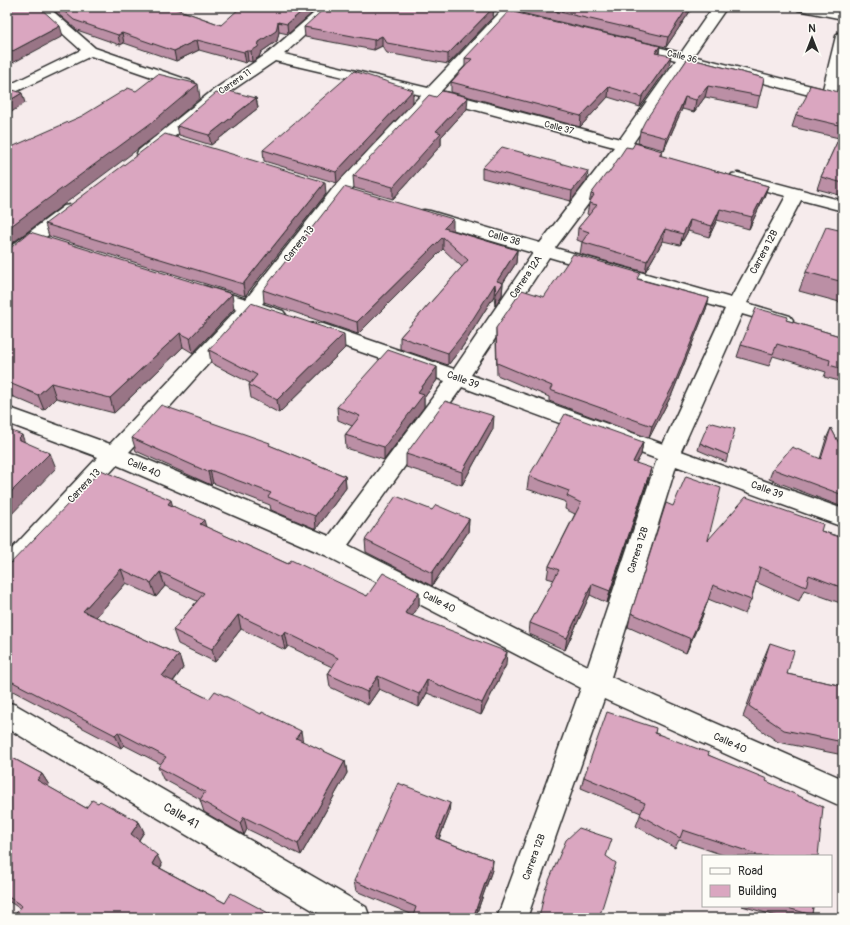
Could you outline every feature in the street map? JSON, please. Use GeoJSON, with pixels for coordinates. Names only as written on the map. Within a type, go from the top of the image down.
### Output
{"type":"FeatureCollection","features":[{"type":"Feature","properties":{"kind":"street"},"geometry":{"type":"LineString","coordinates":[[40,7],[90,50],[217,94]]}},
{"type":"Feature","properties":{"kind":"street","name":"Carrera 11"},"geometry":{"type":"LineString","coordinates":[[133,162],[172,140],[217,94],[273,56],[329,7]]}},
{"type":"Feature","properties":{"kind":"street","name":"Carrera 12A"},"geometry":{"type":"LineString","coordinates":[[333,548],[458,378],[545,249],[624,146],[720,7]]}},
{"type":"Feature","properties":{"kind":"street"},"geometry":{"type":"LineString","coordinates":[[803,7],[843,15]]}},
{"type":"Feature","properties":{"kind":"street","name":"Carrera 13"},"geometry":{"type":"LineString","coordinates":[[7,570],[250,306],[340,190],[507,12]]}},
{"type":"Feature","properties":{"kind":"street"},"geometry":{"type":"LineString","coordinates":[[829,95],[843,36]]}},
{"type":"Feature","properties":{"kind":"street","name":"Calle 36"},"geometry":{"type":"LineString","coordinates":[[617,41],[685,57],[843,99]]}},
{"type":"Feature","properties":{"kind":"street"},"geometry":{"type":"LineString","coordinates":[[11,87],[90,50]]}},
{"type":"Feature","properties":{"kind":"street","name":"Calle 37"},"geometry":{"type":"LineString","coordinates":[[273,56],[431,93],[654,154]]}},
{"type":"Feature","properties":{"kind":"street"},"geometry":{"type":"LineString","coordinates":[[721,173],[795,195],[843,206]]}},
{"type":"Feature","properties":{"kind":"street","name":"Carrera 12B"},"geometry":{"type":"LineString","coordinates":[[512,918],[596,683],[669,454],[736,306],[795,195]]}},
{"type":"Feature","properties":{"kind":"street"},"geometry":{"type":"LineString","coordinates":[[7,258],[83,200]]}},
{"type":"Feature","properties":{"kind":"street","name":"Calle 38"},"geometry":{"type":"LineString","coordinates":[[408,210],[800,324]]}},
{"type":"Feature","properties":{"kind":"street"},"geometry":{"type":"LineString","coordinates":[[33,239],[56,246]]}},
{"type":"Feature","properties":{"kind":"street","name":"Calle 39"},"geometry":{"type":"LineString","coordinates":[[183,286],[250,306],[458,378],[843,518]]}},
{"type":"Feature","properties":{"kind":"street","name":"Calle 40"},"geometry":{"type":"LineString","coordinates":[[7,415],[113,454],[333,548],[596,683],[843,793]]}},
{"type":"Feature","properties":{"kind":"street","name":"Calle 41"},"geometry":{"type":"LineString","coordinates":[[7,714],[355,918]]}},
{"type":"Feature","properties":{"kind":"building"},"geometry":{"type":"Polygon","coordinates":[[[7,7],[39,7],[60,26],[7,54],[7,7]]]}},
{"type":"Feature","properties":{"kind":"building"},"geometry":{"type":"Polygon","coordinates":[[[59,7],[171,7],[221,25],[241,7],[307,7],[287,24],[278,22],[276,31],[259,42],[258,47],[251,51],[244,52],[197,40],[174,51],[122,33],[118,35],[74,20],[59,7]]]}},
{"type":"Feature","properties":{"kind":"building"},"geometry":{"type":"Polygon","coordinates":[[[326,7],[494,7],[448,54],[387,43],[382,36],[374,40],[304,27],[326,7]]]}},
{"type":"Feature","properties":{"kind":"building"},"geometry":{"type":"Polygon","coordinates":[[[538,7],[688,7],[668,37],[538,7]]]}},
{"type":"Feature","properties":{"kind":"building"},"geometry":{"type":"Polygon","coordinates":[[[509,11],[660,46],[655,53],[671,56],[642,97],[609,87],[581,116],[451,82],[472,59],[465,58],[509,11]]]}},
{"type":"Feature","properties":{"kind":"building"},"geometry":{"type":"Polygon","coordinates":[[[688,58],[764,78],[760,96],[708,86],[696,100],[685,97],[667,138],[640,131],[645,121],[688,58]]]}},
{"type":"Feature","properties":{"kind":"building"},"geometry":{"type":"Polygon","coordinates":[[[354,71],[413,90],[336,172],[263,150],[354,71]]]}},
{"type":"Feature","properties":{"kind":"building"},"geometry":{"type":"Polygon","coordinates":[[[158,74],[198,84],[155,120],[7,229],[7,149],[82,116],[128,88],[136,91],[158,74]]]}},
{"type":"Feature","properties":{"kind":"building"},"geometry":{"type":"Polygon","coordinates":[[[810,85],[843,93],[843,126],[796,115],[806,97],[810,85]]]}},
{"type":"Feature","properties":{"kind":"building"},"geometry":{"type":"Polygon","coordinates":[[[7,88],[22,93],[7,102],[7,88]]]}},
{"type":"Feature","properties":{"kind":"building"},"geometry":{"type":"Polygon","coordinates":[[[229,91],[256,98],[209,135],[177,126],[216,93],[224,95],[229,91]]]}},
{"type":"Feature","properties":{"kind":"building"},"geometry":{"type":"Polygon","coordinates":[[[442,91],[468,97],[436,131],[441,133],[393,187],[353,176],[429,95],[436,97],[442,91]]]}},
{"type":"Feature","properties":{"kind":"building"},"geometry":{"type":"Polygon","coordinates":[[[843,129],[843,183],[821,177],[843,129]]]}},
{"type":"Feature","properties":{"kind":"building"},"geometry":{"type":"Polygon","coordinates":[[[165,134],[325,182],[243,284],[45,224],[165,134]]]}},
{"type":"Feature","properties":{"kind":"building"},"geometry":{"type":"Polygon","coordinates":[[[635,143],[662,151],[659,155],[768,186],[752,217],[720,209],[712,226],[690,220],[683,234],[665,229],[647,261],[582,242],[589,232],[578,228],[597,205],[589,203],[594,195],[591,194],[606,174],[608,174],[626,147],[632,148],[635,143]]]}},
{"type":"Feature","properties":{"kind":"building"},"geometry":{"type":"Polygon","coordinates":[[[502,147],[588,171],[572,191],[482,168],[502,147]]]}},
{"type":"Feature","properties":{"kind":"building"},"geometry":{"type":"Polygon","coordinates":[[[344,187],[453,219],[444,228],[517,250],[497,281],[503,283],[496,294],[495,284],[464,333],[448,353],[400,337],[468,260],[443,237],[357,322],[263,290],[344,187]]]}},
{"type":"Feature","properties":{"kind":"building"},"geometry":{"type":"Polygon","coordinates":[[[826,227],[843,231],[843,282],[806,272],[826,227]]]}},
{"type":"Feature","properties":{"kind":"building"},"geometry":{"type":"Polygon","coordinates":[[[30,232],[232,294],[190,338],[180,333],[110,398],[51,383],[38,395],[7,382],[7,249],[30,232]]]}},
{"type":"Feature","properties":{"kind":"building"},"geometry":{"type":"Polygon","coordinates":[[[573,254],[640,273],[637,279],[709,298],[675,382],[652,426],[550,390],[552,386],[497,363],[496,328],[522,290],[544,297],[573,254]]]}},
{"type":"Feature","properties":{"kind":"building"},"geometry":{"type":"Polygon","coordinates":[[[251,303],[344,334],[277,400],[249,385],[257,375],[209,350],[251,303]]]}},
{"type":"Feature","properties":{"kind":"building"},"geometry":{"type":"Polygon","coordinates":[[[756,308],[788,317],[786,320],[843,337],[843,369],[829,365],[830,360],[777,344],[773,354],[741,345],[756,308]]]}},
{"type":"Feature","properties":{"kind":"building"},"geometry":{"type":"Polygon","coordinates":[[[388,350],[437,367],[418,392],[424,394],[384,447],[345,435],[360,416],[337,407],[388,350]]]}},
{"type":"Feature","properties":{"kind":"building"},"geometry":{"type":"Polygon","coordinates":[[[445,401],[494,416],[462,472],[406,454],[445,401]]]}},
{"type":"Feature","properties":{"kind":"building"},"geometry":{"type":"Polygon","coordinates":[[[161,405],[270,443],[269,445],[345,476],[315,516],[268,497],[271,493],[210,470],[208,472],[132,438],[161,405]]]}},
{"type":"Feature","properties":{"kind":"building"},"geometry":{"type":"Polygon","coordinates":[[[565,414],[643,442],[633,462],[651,468],[610,591],[592,584],[567,638],[530,623],[559,570],[549,566],[581,503],[567,496],[569,491],[529,476],[565,414]]]}},
{"type":"Feature","properties":{"kind":"building"},"geometry":{"type":"Polygon","coordinates":[[[709,422],[735,429],[728,455],[700,443],[709,422]]]}},
{"type":"Feature","properties":{"kind":"building"},"geometry":{"type":"Polygon","coordinates":[[[831,428],[843,451],[843,495],[773,469],[792,447],[821,459],[831,428]]]}},
{"type":"Feature","properties":{"kind":"building"},"geometry":{"type":"Polygon","coordinates":[[[7,429],[22,435],[18,439],[50,453],[7,496],[7,429]]]}},
{"type":"Feature","properties":{"kind":"building"},"geometry":{"type":"Polygon","coordinates":[[[101,470],[171,500],[168,504],[204,520],[200,524],[288,564],[291,560],[367,596],[383,573],[419,592],[405,613],[507,652],[482,703],[427,680],[419,694],[378,676],[367,692],[328,674],[338,658],[285,632],[282,636],[238,615],[212,649],[173,630],[204,593],[160,572],[151,583],[121,569],[83,611],[179,655],[162,676],[209,699],[215,691],[261,714],[262,712],[301,731],[296,738],[345,761],[298,844],[244,817],[240,823],[200,800],[205,792],[158,767],[166,757],[118,732],[115,735],[7,679],[7,567],[101,470]]]}},
{"type":"Feature","properties":{"kind":"building"},"geometry":{"type":"Polygon","coordinates":[[[686,476],[721,488],[708,540],[746,497],[823,524],[821,531],[843,538],[843,588],[809,575],[806,587],[760,567],[751,600],[713,585],[707,603],[691,639],[631,613],[666,503],[673,506],[686,476]]]}},
{"type":"Feature","properties":{"kind":"building"},"geometry":{"type":"Polygon","coordinates":[[[396,496],[432,510],[436,505],[469,519],[432,573],[365,540],[396,496]]]}},
{"type":"Feature","properties":{"kind":"building"},"geometry":{"type":"Polygon","coordinates":[[[770,643],[794,651],[787,674],[843,686],[843,742],[784,730],[749,706],[770,643]]]}},
{"type":"Feature","properties":{"kind":"building"},"geometry":{"type":"Polygon","coordinates":[[[607,712],[656,728],[655,733],[709,753],[708,755],[767,779],[766,781],[823,807],[818,855],[756,855],[683,830],[680,838],[640,815],[645,803],[584,777],[607,712]]]}},
{"type":"Feature","properties":{"kind":"building"},"geometry":{"type":"Polygon","coordinates":[[[7,755],[42,774],[37,780],[86,808],[92,800],[98,803],[100,801],[139,822],[131,834],[157,855],[152,864],[225,903],[231,893],[274,916],[275,915],[281,918],[12,918],[22,906],[7,896],[7,856],[10,853],[7,852],[7,755]]]}},
{"type":"Feature","properties":{"kind":"building"},"geometry":{"type":"Polygon","coordinates":[[[398,783],[450,803],[436,838],[493,860],[473,918],[419,918],[413,916],[416,907],[354,881],[398,783]]]}},
{"type":"Feature","properties":{"kind":"building"},"geometry":{"type":"Polygon","coordinates":[[[579,828],[612,839],[606,856],[616,863],[599,918],[539,918],[545,890],[566,840],[579,828]]]}},
{"type":"Feature","properties":{"kind":"building"},"geometry":{"type":"Polygon","coordinates":[[[784,907],[813,907],[812,915],[784,907]]]}}]}
